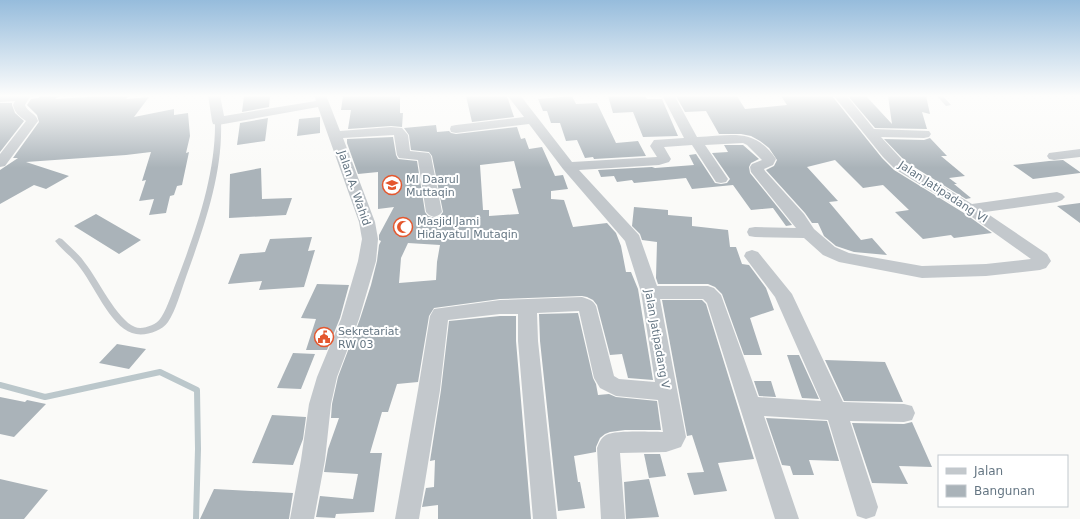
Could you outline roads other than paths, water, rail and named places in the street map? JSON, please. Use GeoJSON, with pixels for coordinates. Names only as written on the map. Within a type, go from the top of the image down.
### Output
{"type":"FeatureCollection","features":[{"type":"Feature","properties":{"kind":"street"},"geometry":{"type":"LineString","coordinates":[[0,163],[26,131],[33,119]]}},
{"type":"Feature","properties":{"kind":"street","name":"Jalan A. Wahid"},"geometry":{"type":"LineString","coordinates":[[218,121],[226,119]]}},
{"type":"Feature","properties":{"kind":"street","name":"Jalan A. Wahid"},"geometry":{"type":"LineString","coordinates":[[302,519],[314,460],[320,404],[327,377],[362,285],[370,239],[367,222],[329,119]]}},
{"type":"Feature","properties":{"kind":"street"},"geometry":{"type":"LineString","coordinates":[[681,119],[694,141],[721,179]]}},
{"type":"Feature","properties":{"kind":"street","name":"Jalan Jatipadang VI"},"geometry":{"type":"LineString","coordinates":[[808,232],[829,250],[845,258],[922,272],[986,270],[1033,266],[1040,264],[1042,261],[1041,258],[970,209],[900,166],[888,154],[860,119]]}},
{"type":"Feature","properties":{"kind":"street"},"geometry":{"type":"LineString","coordinates":[[456,129],[530,120]]}},
{"type":"Feature","properties":{"kind":"street","name":"Jalan Jatipadang V"},"geometry":{"type":"LineString","coordinates":[[530,120],[568,166],[633,239],[650,292],[675,437],[673,440],[666,442],[613,443],[608,448],[613,519]]}},
{"type":"Feature","properties":{"kind":"street"},"geometry":{"type":"LineString","coordinates":[[335,135],[391,130],[399,132],[401,135],[404,155],[424,156],[434,212]]}},
{"type":"Feature","properties":{"kind":"street"},"geometry":{"type":"LineString","coordinates":[[872,133],[924,134]]}},
{"type":"Feature","properties":{"kind":"street"},"geometry":{"type":"LineString","coordinates":[[568,166],[659,161],[664,159],[657,146],[659,144],[741,139],[752,142],[769,159],[768,162],[757,167],[758,172],[798,218],[808,232]]}},
{"type":"Feature","properties":{"kind":"street"},"geometry":{"type":"LineString","coordinates":[[1054,156],[1080,153]]}},
{"type":"Feature","properties":{"kind":"street"},"geometry":{"type":"LineString","coordinates":[[970,209],[1057,197]]}},
{"type":"Feature","properties":{"kind":"street"},"geometry":{"type":"LineString","coordinates":[[755,232],[808,232]]}},
{"type":"Feature","properties":{"kind":"street"},"geometry":{"type":"LineString","coordinates":[[752,256],[783,294],[836,411],[866,507]]}},
{"type":"Feature","properties":{"kind":"street"},"geometry":{"type":"LineString","coordinates":[[650,292],[708,293],[712,296],[718,306],[787,519]]}},
{"type":"Feature","properties":{"kind":"street"},"geometry":{"type":"LineString","coordinates":[[407,519],[429,390],[439,316],[441,314],[500,307],[582,304],[587,306],[604,378],[607,382],[616,387],[667,392]]}},
{"type":"Feature","properties":{"kind":"street"},"geometry":{"type":"LineString","coordinates":[[526,307],[544,519]]}},
{"type":"Feature","properties":{"kind":"street"},"geometry":{"type":"LineString","coordinates":[[751,406],[904,413]]}},
{"type":"Feature","properties":{"kind":"lane"},"geometry":{"type":"LineString","coordinates":[[60,241],[81,263],[117,317],[132,330],[147,330],[164,320],[190,258],[208,195],[218,150],[218,121]]}},
{"type":"Feature","properties":{"kind":"waterway"},"geometry":{"type":"LineString","coordinates":[[0,385],[45,397],[160,372],[197,390],[198,449],[196,519]]}},
{"type":"Feature","properties":{"kind":"place","name":"MI Daarul Muttaqin"},"geometry":{"type":"Point","coordinates":[392,185]}},
{"type":"Feature","properties":{"kind":"place","name":"Masjid Jami Hidayatul Mutaqin"},"geometry":{"type":"Point","coordinates":[403,227]}},
{"type":"Feature","properties":{"kind":"place","name":"Sekretariat RW 03"},"geometry":{"type":"Point","coordinates":[324,337]}}]}
